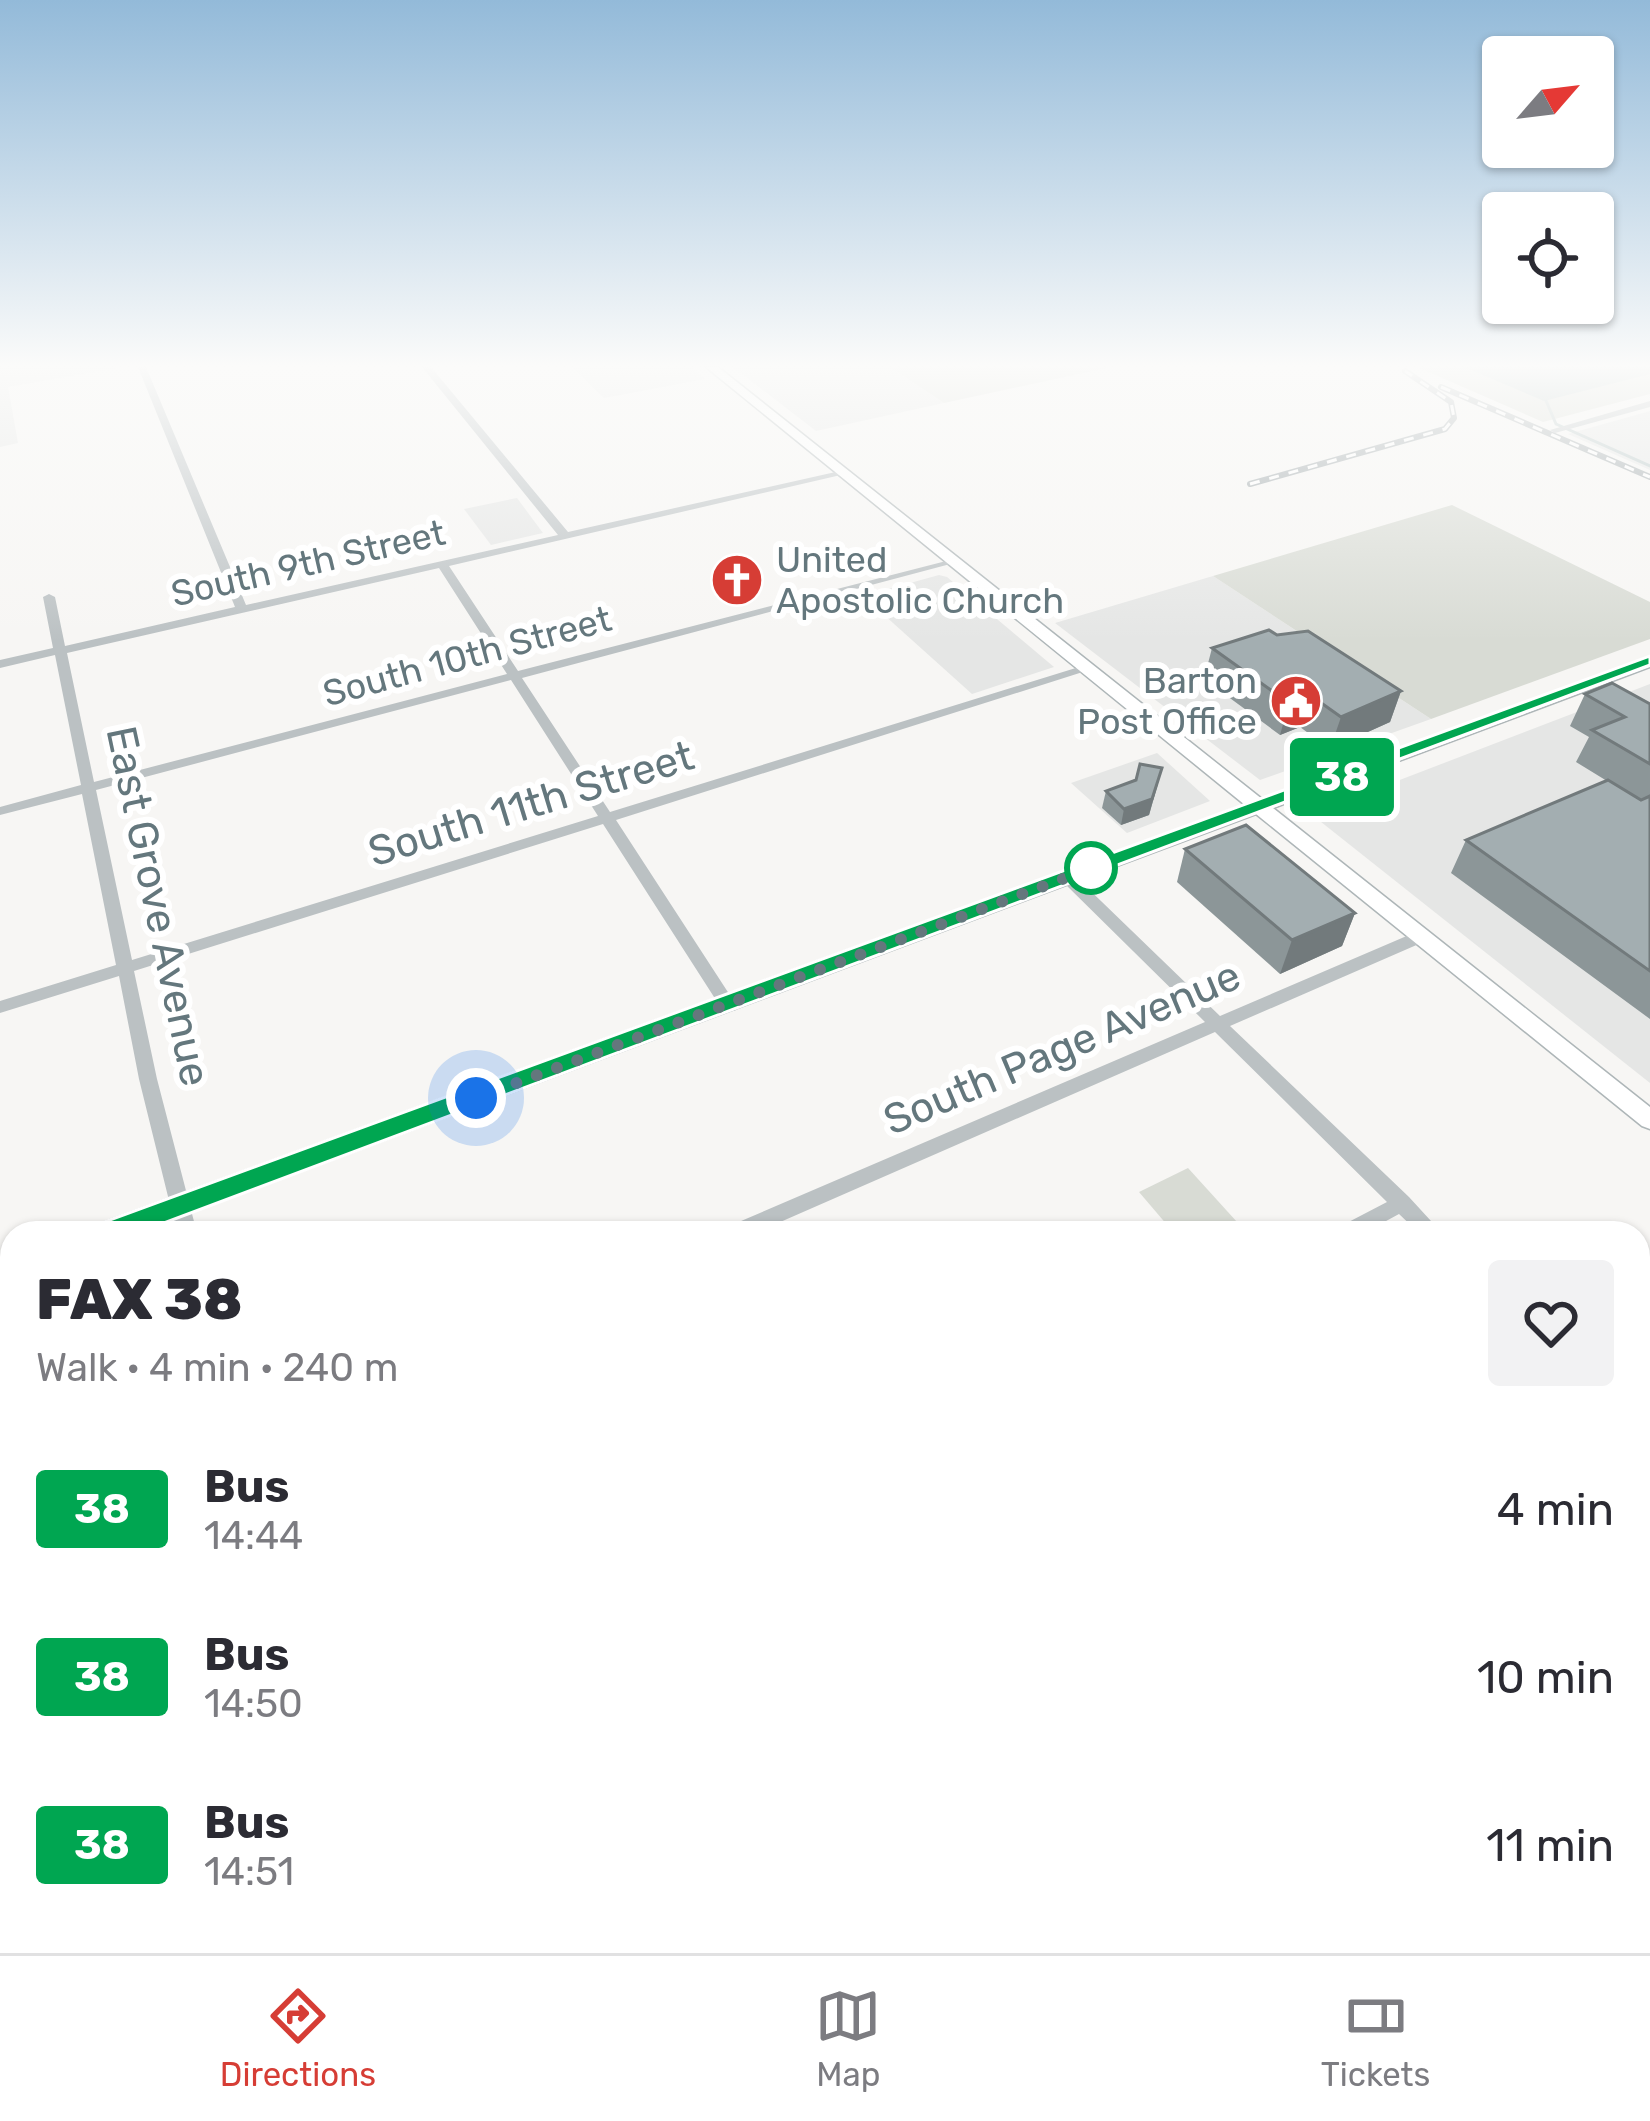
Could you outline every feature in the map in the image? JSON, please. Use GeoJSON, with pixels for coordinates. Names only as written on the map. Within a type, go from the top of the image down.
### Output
{"type":"FeatureCollection","features":[{"type":"Feature","properties":{"kind":"main road"},"geometry":{"type":"LineString","coordinates":[[821,458],[1650,1120]]}},
{"type":"Feature","properties":{"kind":"main road"},"geometry":{"type":"LineString","coordinates":[[138,1221],[729,1007],[1650,662]]}},
{"type":"Feature","properties":{"kind":"street"},"geometry":{"type":"LineString","coordinates":[[180,458],[242,610]]}},
{"type":"Feature","properties":{"kind":"street"},"geometry":{"type":"LineString","coordinates":[[501,458],[565,536]]}},
{"type":"Feature","properties":{"kind":"street","name":"South 9th Street"},"geometry":{"type":"LineString","coordinates":[[0,664],[840,474]]}},
{"type":"Feature","properties":{"kind":"street","name":"South 10th Street"},"geometry":{"type":"LineString","coordinates":[[0,811],[950,561]]}},
{"type":"Feature","properties":{"kind":"street"},"geometry":{"type":"LineString","coordinates":[[442,563],[729,1007]]}},
{"type":"Feature","properties":{"kind":"street","name":"East Grove Avenue"},"geometry":{"type":"LineString","coordinates":[[49,597],[124,970],[184,1221]]}},
{"type":"Feature","properties":{"kind":"street","name":"South 11th Street"},"geometry":{"type":"LineString","coordinates":[[0,1007],[1083,670]]}},
{"type":"Feature","properties":{"kind":"street"},"geometry":{"type":"LineString","coordinates":[[1067,877],[1420,1221]]}},
{"type":"Feature","properties":{"kind":"street","name":"South Page Avenue"},"geometry":{"type":"LineString","coordinates":[[761,1221],[1422,936]]}},
{"type":"Feature","properties":{"kind":"street"},"geometry":{"type":"LineString","coordinates":[[1368,1221],[1402,1203]]}},
{"type":"Feature","properties":{"kind":"shaded area"},"geometry":{"type":"Polygon","coordinates":[[[1623,458],[1650,458],[1650,470],[1623,458]]]}},
{"type":"Feature","properties":{"kind":"shaded area"},"geometry":{"type":"Polygon","coordinates":[[[517,498],[543,533],[491,545],[464,509],[517,498]]]}},
{"type":"Feature","properties":{"kind":"shaded area"},"geometry":{"type":"Polygon","coordinates":[[[1452,505],[1650,602],[1650,639],[1431,719],[1213,576],[1452,505]]]}},
{"type":"Feature","properties":{"kind":"shaded area"},"geometry":{"type":"Polygon","coordinates":[[[939,575],[1054,667],[972,694],[863,596],[939,575]]]}},
{"type":"Feature","properties":{"kind":"shaded area"},"geometry":{"type":"Polygon","coordinates":[[[1213,576],[1431,719],[1260,780],[1055,623],[1213,576]]]}},
{"type":"Feature","properties":{"kind":"shaded area"},"geometry":{"type":"Polygon","coordinates":[[[1650,684],[1650,1083],[1311,814],[1650,684]]]}},
{"type":"Feature","properties":{"kind":"shaded area"},"geometry":{"type":"Polygon","coordinates":[[[1157,753],[1210,801],[1127,833],[1071,783],[1157,753]]]}},
{"type":"Feature","properties":{"kind":"shaded area"},"geometry":{"type":"Polygon","coordinates":[[[1188,1168],[1236,1221],[1164,1221],[1139,1192],[1188,1168]]]}},
{"type":"Feature","properties":{"kind":"building"},"geometry":{"type":"Polygon","coordinates":[[[1269,630],[1277,635],[1308,631],[1401,691],[1341,717],[1310,695],[1289,703],[1212,648],[1269,630]]]}},
{"type":"Feature","properties":{"kind":"building"},"geometry":{"type":"Polygon","coordinates":[[[1612,683],[1650,704],[1650,764],[1592,730],[1625,717],[1585,694],[1612,683]]]}},
{"type":"Feature","properties":{"kind":"building"},"geometry":{"type":"Polygon","coordinates":[[[1140,764],[1162,768],[1152,799],[1124,809],[1106,791],[1136,780],[1140,764]]]}},
{"type":"Feature","properties":{"kind":"building"},"geometry":{"type":"Polygon","coordinates":[[[1608,780],[1641,800],[1650,796],[1650,971],[1466,840],[1608,780]]]}},
{"type":"Feature","properties":{"kind":"building"},"geometry":{"type":"Polygon","coordinates":[[[1246,825],[1355,913],[1292,940],[1185,849],[1246,825]]]}},
{"type":"Feature","properties":{"kind":"waterway"},"geometry":{"type":"LineString","coordinates":[[1632,458],[1650,466]]}},
{"type":"Feature","properties":{"kind":"railway"},"geometry":{"type":"LineString","coordinates":[[1250,484],[1342,458]]}},
{"type":"Feature","properties":{"kind":"railway"},"geometry":{"type":"LineString","coordinates":[[1606,458],[1650,477]]}},
{"type":"Feature","properties":{"kind":"bus line","name":"38"},"geometry":{"type":"LineString","coordinates":[[139,1221],[729,1007],[1137,850],[1650,662]]}},
{"type":"Feature","properties":{"kind":"place","name":"United Apostolic Church"},"geometry":{"type":"Point","coordinates":[737,580]}},
{"type":"Feature","properties":{"kind":"place","name":"Barton Post Office"},"geometry":{"type":"Point","coordinates":[1296,701]}},
{"type":"Feature","properties":{"kind":"route"},"geometry":{"type":"LineString","coordinates":[[476,1098],[1100,865],[1091,868]]}}]}
